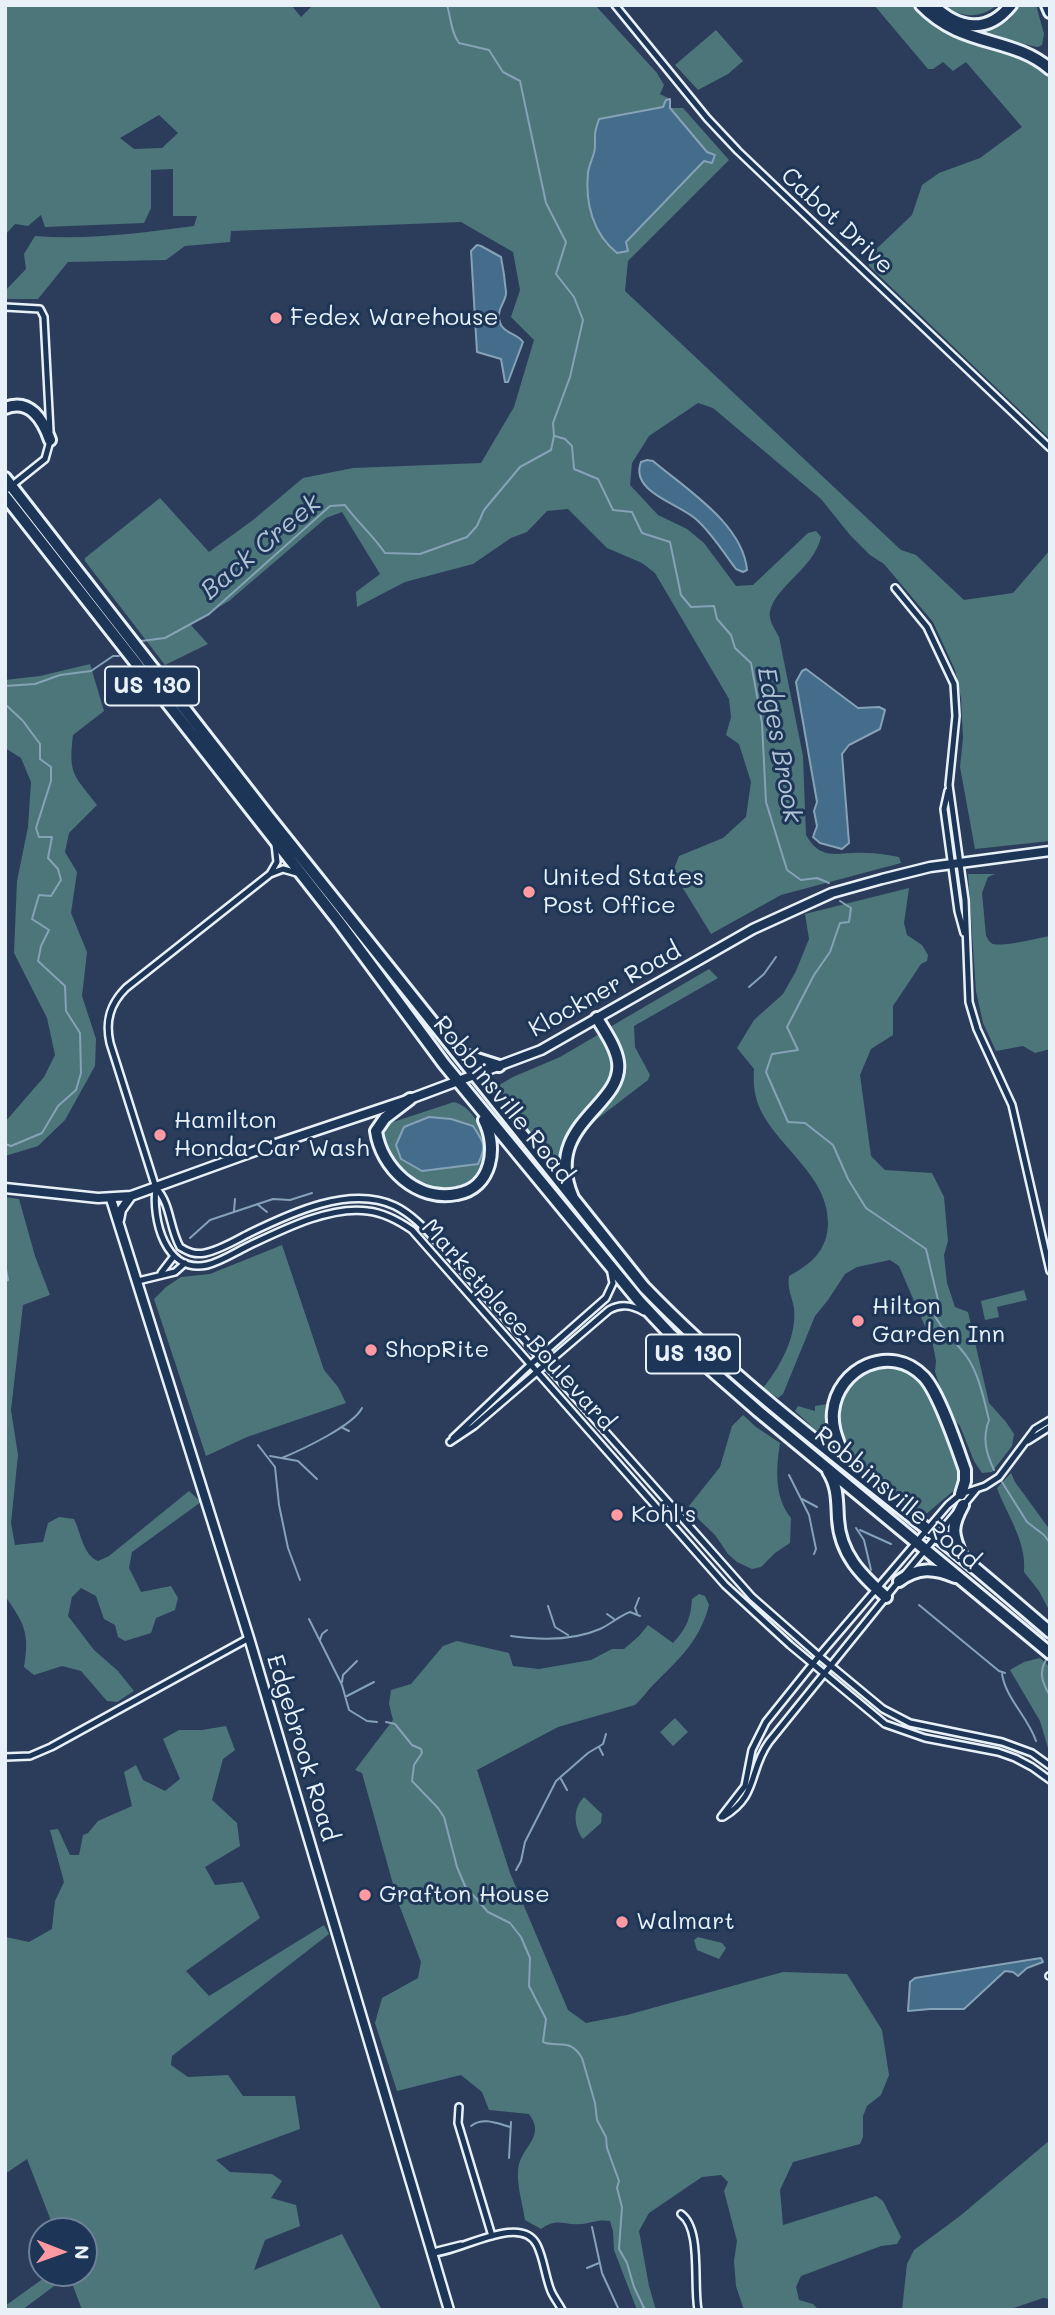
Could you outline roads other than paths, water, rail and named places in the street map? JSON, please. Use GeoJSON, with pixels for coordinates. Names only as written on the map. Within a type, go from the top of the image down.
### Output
{"type":"FeatureCollection","features":[{"type":"Feature","properties":{"kind":"highway"},"geometry":{"type":"LineString","coordinates":[[921,5],[938,21],[960,33],[1026,54],[1050,69]]}},
{"type":"Feature","properties":{"kind":"highway"},"geometry":{"type":"LineString","coordinates":[[933,5],[952,21],[976,26],[998,19],[1011,5]]}},
{"type":"Feature","properties":{"kind":"highway"},"geometry":{"type":"LineString","coordinates":[[1047,5],[1050,12]]}},
{"type":"Feature","properties":{"kind":"highway"},"geometry":{"type":"LineString","coordinates":[[5,408],[17,405],[29,407],[43,423],[51,440]]}},
{"type":"Feature","properties":{"kind":"highway","name":"US 130"},"geometry":{"type":"LineString","coordinates":[[7,488],[275,842]]}},
{"type":"Feature","properties":{"kind":"highway","name":"Robbinsville Road"},"geometry":{"type":"LineString","coordinates":[[7,488],[306,872],[458,1081],[656,1319],[748,1402],[1050,1653]]}},
{"type":"Feature","properties":{"kind":"highway"},"geometry":{"type":"LineString","coordinates":[[275,842],[306,872]]}},
{"type":"Feature","properties":{"kind":"highway","name":"Robbinsville Road"},"geometry":{"type":"LineString","coordinates":[[306,872],[456,1052],[644,1287],[673,1318],[770,1403],[1050,1632]]}},
{"type":"Feature","properties":{"kind":"highway"},"geometry":{"type":"LineString","coordinates":[[578,1206],[571,1193],[567,1154],[572,1137],[581,1123],[610,1091],[619,1065],[597,1018]]}},
{"type":"Feature","properties":{"kind":"highway"},"geometry":{"type":"LineString","coordinates":[[456,1052],[499,1066]]}},
{"type":"Feature","properties":{"kind":"highway"},"geometry":{"type":"LineString","coordinates":[[410,1099],[377,1126],[378,1143],[383,1156],[397,1174],[418,1189],[447,1195],[458,1194],[478,1183],[492,1159],[492,1139],[477,1105]]}},
{"type":"Feature","properties":{"kind":"highway"},"geometry":{"type":"LineString","coordinates":[[846,1465],[832,1419],[834,1403],[842,1384],[866,1364],[882,1360],[899,1362],[919,1372],[933,1390],[965,1470],[962,1499],[953,1532],[963,1559]]}},
{"type":"Feature","properties":{"kind":"highway"},"geometry":{"type":"LineString","coordinates":[[825,1465],[836,1486],[839,1524],[846,1552],[858,1571],[886,1597]]}},
{"type":"Feature","properties":{"kind":"highway"},"geometry":{"type":"LineString","coordinates":[[899,1581],[909,1574],[932,1570],[965,1582]]}},
{"type":"Feature","properties":{"kind":"street","name":"Cabot Drive"},"geometry":{"type":"LineString","coordinates":[[615,5],[737,151],[1050,448]]}},
{"type":"Feature","properties":{"kind":"street"},"geometry":{"type":"LineString","coordinates":[[5,307],[40,309],[44,317],[51,440],[45,459],[7,488]]}},
{"type":"Feature","properties":{"kind":"street"},"geometry":{"type":"LineString","coordinates":[[895,588],[927,627],[954,684],[956,716],[944,809],[956,864],[958,911],[967,939],[966,988],[971,1013],[1012,1105],[1050,1272]]}},
{"type":"Feature","properties":{"kind":"street"},"geometry":{"type":"LineString","coordinates":[[270,874],[278,856],[275,842]]}},
{"type":"Feature","properties":{"kind":"street","name":"Klockner Road"},"geometry":{"type":"LineString","coordinates":[[458,1081],[541,1050],[753,929],[804,905],[881,878],[1050,851]]}},
{"type":"Feature","properties":{"kind":"street"},"geometry":{"type":"LineString","coordinates":[[159,1274],[168,1267],[180,1247],[171,1229],[166,1199],[156,1188],[110,1043],[108,1018],[112,1005],[125,988],[270,874],[283,869],[306,872]]}},
{"type":"Feature","properties":{"kind":"street"},"geometry":{"type":"LineString","coordinates":[[5,1188],[111,1199],[131,1196],[458,1081]]}},
{"type":"Feature","properties":{"kind":"street"},"geometry":{"type":"LineString","coordinates":[[156,1188],[154,1203],[164,1243],[174,1256],[186,1263]]}},
{"type":"Feature","properties":{"kind":"street"},"geometry":{"type":"LineString","coordinates":[[120,1226],[121,1210],[131,1196]]}},
{"type":"Feature","properties":{"kind":"street"},"geometry":{"type":"LineString","coordinates":[[98,1198],[116,1215]]}},
{"type":"Feature","properties":{"kind":"street","name":"Edgebrook Road"},"geometry":{"type":"LineString","coordinates":[[111,1199],[249,1638],[449,2310]]}},
{"type":"Feature","properties":{"kind":"street","name":"Marketplace Boulevard"},"geometry":{"type":"LineString","coordinates":[[180,1247],[203,1254],[274,1222],[319,1206],[355,1199],[384,1202],[418,1221],[752,1597],[819,1656],[883,1709],[911,1723],[1002,1742],[1032,1753],[1050,1766]]}},
{"type":"Feature","properties":{"kind":"street","name":"Marketplace Boulevard"},"geometry":{"type":"LineString","coordinates":[[138,1281],[175,1272],[186,1263],[209,1264],[278,1233],[339,1212],[354,1210],[380,1213],[397,1220],[412,1230],[725,1585],[766,1624],[885,1724],[925,1738],[998,1752],[1032,1767],[1050,1780]]}},
{"type":"Feature","properties":{"kind":"street"},"geometry":{"type":"LineString","coordinates":[[606,1260],[613,1283],[606,1298],[450,1441],[475,1425],[615,1307],[631,1306],[656,1319]]}},
{"type":"Feature","properties":{"kind":"street"},"geometry":{"type":"LineString","coordinates":[[978,1488],[962,1499],[936,1537],[763,1750],[746,1797],[733,1811],[721,1817],[746,1786],[752,1750],[761,1731],[819,1656],[926,1528],[962,1499],[999,1477],[1035,1429],[1050,1420]]}},
{"type":"Feature","properties":{"kind":"street"},"geometry":{"type":"LineString","coordinates":[[1025,1443],[1050,1427]]}},
{"type":"Feature","properties":{"kind":"street"},"geometry":{"type":"LineString","coordinates":[[5,1757],[30,1756],[51,1747],[249,1638]]}},
{"type":"Feature","properties":{"kind":"street"},"geometry":{"type":"LineString","coordinates":[[459,2107],[458,2123],[492,2236]]}},
{"type":"Feature","properties":{"kind":"street"},"geometry":{"type":"LineString","coordinates":[[681,2214],[689,2220],[694,2230],[698,2310]]}},
{"type":"Feature","properties":{"kind":"street"},"geometry":{"type":"LineString","coordinates":[[433,2253],[492,2236],[519,2232],[532,2237],[540,2251],[551,2292],[562,2310]]}},
{"type":"Feature","properties":{"kind":"water"},"geometry":{"type":"Polygon","coordinates":[[[670,99],[670,108],[707,152],[715,155],[712,163],[704,161],[626,242],[628,251],[617,253],[596,227],[588,195],[588,173],[599,119],[663,107],[666,100],[670,99]]]}},
{"type":"Feature","properties":{"kind":"water"},"geometry":{"type":"Polygon","coordinates":[[[477,245],[501,257],[506,292],[499,319],[503,328],[523,342],[508,382],[505,382],[501,359],[477,352],[471,251],[477,245]]]}},
{"type":"Feature","properties":{"kind":"water"},"geometry":{"type":"Polygon","coordinates":[[[653,461],[696,496],[724,523],[743,553],[747,570],[743,572],[736,569],[698,521],[650,490],[639,473],[641,462],[653,461]]]}},
{"type":"Feature","properties":{"kind":"water"},"geometry":{"type":"Polygon","coordinates":[[[806,669],[858,708],[879,707],[885,710],[880,729],[849,745],[842,754],[849,843],[842,849],[820,843],[813,837],[817,826],[814,811],[817,802],[796,682],[806,669]]]}},
{"type":"Feature","properties":{"kind":"water"},"geometry":{"type":"Polygon","coordinates":[[[429,1117],[451,1119],[473,1126],[483,1144],[478,1164],[422,1171],[401,1159],[396,1145],[404,1127],[429,1117]]]}},
{"type":"Feature","properties":{"kind":"water"},"geometry":{"type":"Polygon","coordinates":[[[1041,1958],[1043,1962],[1027,1968],[1018,1976],[1005,1971],[964,2009],[908,2011],[910,1982],[915,1978],[1041,1958]]]}},
{"type":"Feature","properties":{"kind":"waterway","name":"Back Creek"},"geometry":{"type":"LineString","coordinates":[[141,641],[165,638],[209,614],[330,506],[345,505],[385,553],[420,554],[467,537],[477,526],[484,510],[520,467],[551,450],[553,423],[570,377],[583,320],[574,297],[556,274],[566,242],[546,203],[520,81],[503,72],[489,50],[459,43],[447,5]]}},
{"type":"Feature","properties":{"kind":"waterway","name":"Edges Brook"},"geometry":{"type":"LineString","coordinates":[[555,436],[565,439],[572,446],[574,469],[598,479],[613,510],[632,512],[642,533],[670,542],[681,595],[691,607],[714,606],[717,619],[731,635],[735,648],[751,663],[762,723],[766,802],[787,870],[801,880],[817,878],[829,883]]}},
{"type":"Feature","properties":{"kind":"waterway","name":"Back Creek"},"geometry":{"type":"LineString","coordinates":[[5,686],[35,684],[60,675],[91,671],[113,656],[119,656]]}},
{"type":"Feature","properties":{"kind":"waterway","name":"Back Creek"},"geometry":{"type":"LineString","coordinates":[[5,704],[23,721],[40,744],[40,759],[51,767],[51,781],[36,828],[39,837],[52,837],[48,858],[58,869],[61,880],[51,896],[39,895],[32,919],[49,930],[41,946],[38,961],[65,986],[66,1011],[80,1033],[81,1073],[76,1090],[58,1106],[42,1133],[11,1146],[5,1144]]}},
{"type":"Feature","properties":{"kind":"waterway","name":"Edges Brook"},"geometry":{"type":"LineString","coordinates":[[840,901],[851,908],[849,922],[840,923],[830,952],[814,975],[787,1027],[798,1050],[772,1054],[766,1072],[788,1122],[805,1123],[833,1145],[848,1179],[866,1208],[926,1249],[938,1300],[934,1314],[967,1357],[981,1387],[989,1420],[986,1445],[994,1470]]}},
{"type":"Feature","properties":{"kind":"waterway"},"geometry":{"type":"LineString","coordinates":[[749,987],[764,974],[776,957]]}},
{"type":"Feature","properties":{"kind":"waterway"},"geometry":{"type":"LineString","coordinates":[[190,1238],[210,1220],[273,1199],[290,1200],[312,1193]]}},
{"type":"Feature","properties":{"kind":"waterway"},"geometry":{"type":"LineString","coordinates":[[234,1211],[235,1199]]}},
{"type":"Feature","properties":{"kind":"waterway"},"geometry":{"type":"LineString","coordinates":[[257,1204],[267,1212]]}},
{"type":"Feature","properties":{"kind":"waterway","name":"Back Creek"},"geometry":{"type":"LineString","coordinates":[[5,1264],[8,1280],[5,1281]]}},
{"type":"Feature","properties":{"kind":"waterway"},"geometry":{"type":"LineString","coordinates":[[282,1458],[338,1430],[362,1408]]}},
{"type":"Feature","properties":{"kind":"waterway"},"geometry":{"type":"LineString","coordinates":[[341,1427],[349,1431]]}},
{"type":"Feature","properties":{"kind":"waterway"},"geometry":{"type":"LineString","coordinates":[[258,1445],[275,1467],[288,1548],[300,1580]]}},
{"type":"Feature","properties":{"kind":"waterway"},"geometry":{"type":"LineString","coordinates":[[270,1456],[298,1461],[317,1479]]}},
{"type":"Feature","properties":{"kind":"waterway"},"geometry":{"type":"LineString","coordinates":[[789,1475],[809,1515],[816,1549],[814,1554]]}},
{"type":"Feature","properties":{"kind":"waterway","name":"Edges Brook"},"geometry":{"type":"LineString","coordinates":[[1002,1482],[1027,1522],[1050,1543]]}},
{"type":"Feature","properties":{"kind":"waterway"},"geometry":{"type":"LineString","coordinates":[[802,1499],[817,1507]]}},
{"type":"Feature","properties":{"kind":"waterway"},"geometry":{"type":"LineString","coordinates":[[856,1528],[864,1540],[871,1570]]}},
{"type":"Feature","properties":{"kind":"waterway"},"geometry":{"type":"LineString","coordinates":[[860,1530],[891,1544]]}},
{"type":"Feature","properties":{"kind":"waterway"},"geometry":{"type":"LineString","coordinates":[[637,1613],[635,1608],[639,1598]]}},
{"type":"Feature","properties":{"kind":"waterway"},"geometry":{"type":"LineString","coordinates":[[919,1605],[999,1671],[1005,1673]]}},
{"type":"Feature","properties":{"kind":"waterway"},"geometry":{"type":"LineString","coordinates":[[548,1606],[555,1627],[568,1635]]}},
{"type":"Feature","properties":{"kind":"waterway"},"geometry":{"type":"LineString","coordinates":[[511,1636],[568,1638],[600,1629],[630,1612],[640,1616]]}},
{"type":"Feature","properties":{"kind":"waterway"},"geometry":{"type":"LineString","coordinates":[[607,1614],[614,1619]]}},
{"type":"Feature","properties":{"kind":"waterway"},"geometry":{"type":"LineString","coordinates":[[309,1619],[342,1685],[349,1710],[367,1721],[377,1722]]}},
{"type":"Feature","properties":{"kind":"waterway"},"geometry":{"type":"LineString","coordinates":[[320,1640],[327,1630]]}},
{"type":"Feature","properties":{"kind":"waterway","name":"Edges Brook"},"geometry":{"type":"LineString","coordinates":[[1046,1660],[1042,1678],[1050,1696]]}},
{"type":"Feature","properties":{"kind":"waterway"},"geometry":{"type":"LineString","coordinates":[[342,1682],[343,1675],[357,1661]]}},
{"type":"Feature","properties":{"kind":"waterway"},"geometry":{"type":"LineString","coordinates":[[1002,1674],[1008,1692],[1036,1741]]}},
{"type":"Feature","properties":{"kind":"waterway"},"geometry":{"type":"LineString","coordinates":[[347,1696],[374,1682]]}},
{"type":"Feature","properties":{"kind":"waterway"},"geometry":{"type":"LineString","coordinates":[[386,1722],[395,1724],[412,1745],[421,1749],[422,1753],[414,1765],[412,1781],[444,1817],[457,1867],[465,1886],[488,1912],[510,1923],[521,1937],[530,1958],[529,1986],[546,2019],[543,2042],[573,2047],[582,2058],[597,2120],[606,2137],[607,2148],[619,2181],[617,2188],[622,2207],[619,2249],[645,2310]]}},
{"type":"Feature","properties":{"kind":"waterway"},"geometry":{"type":"LineString","coordinates":[[516,1870],[525,1842],[556,1781],[588,1753],[603,1744],[606,1734]]}},
{"type":"Feature","properties":{"kind":"waterway"},"geometry":{"type":"LineString","coordinates":[[599,1747],[603,1755]]}},
{"type":"Feature","properties":{"kind":"waterway"},"geometry":{"type":"LineString","coordinates":[[561,1779],[567,1790]]}},
{"type":"Feature","properties":{"kind":"waterway"},"geometry":{"type":"LineString","coordinates":[[471,2126],[485,2121],[510,2127]]}},
{"type":"Feature","properties":{"kind":"waterway"},"geometry":{"type":"LineString","coordinates":[[509,2158],[511,2122]]}},
{"type":"Feature","properties":{"kind":"waterway"},"geometry":{"type":"LineString","coordinates":[[592,2227],[602,2273],[619,2310]]}},
{"type":"Feature","properties":{"kind":"waterway"},"geometry":{"type":"LineString","coordinates":[[587,2268],[599,2263]]}},
{"type":"Feature","properties":{"kind":"place","name":"Fedex Warehouse"},"geometry":{"type":"Point","coordinates":[276,318]}},
{"type":"Feature","properties":{"kind":"place","name":"United States Post Office"},"geometry":{"type":"Point","coordinates":[529,892]}},
{"type":"Feature","properties":{"kind":"place","name":"Hamilton Honda Car Wash"},"geometry":{"type":"Point","coordinates":[160,1135]}},
{"type":"Feature","properties":{"kind":"place","name":"Hilton Garden Inn"},"geometry":{"type":"Point","coordinates":[858,1321]}},
{"type":"Feature","properties":{"kind":"place","name":"ShopRite"},"geometry":{"type":"Point","coordinates":[371,1350]}},
{"type":"Feature","properties":{"kind":"place","name":"Kohl's"},"geometry":{"type":"Point","coordinates":[617,1515]}},
{"type":"Feature","properties":{"kind":"place","name":"Grafton House"},"geometry":{"type":"Point","coordinates":[365,1895]}},
{"type":"Feature","properties":{"kind":"place","name":"Walmart"},"geometry":{"type":"Point","coordinates":[622,1922]}}]}
